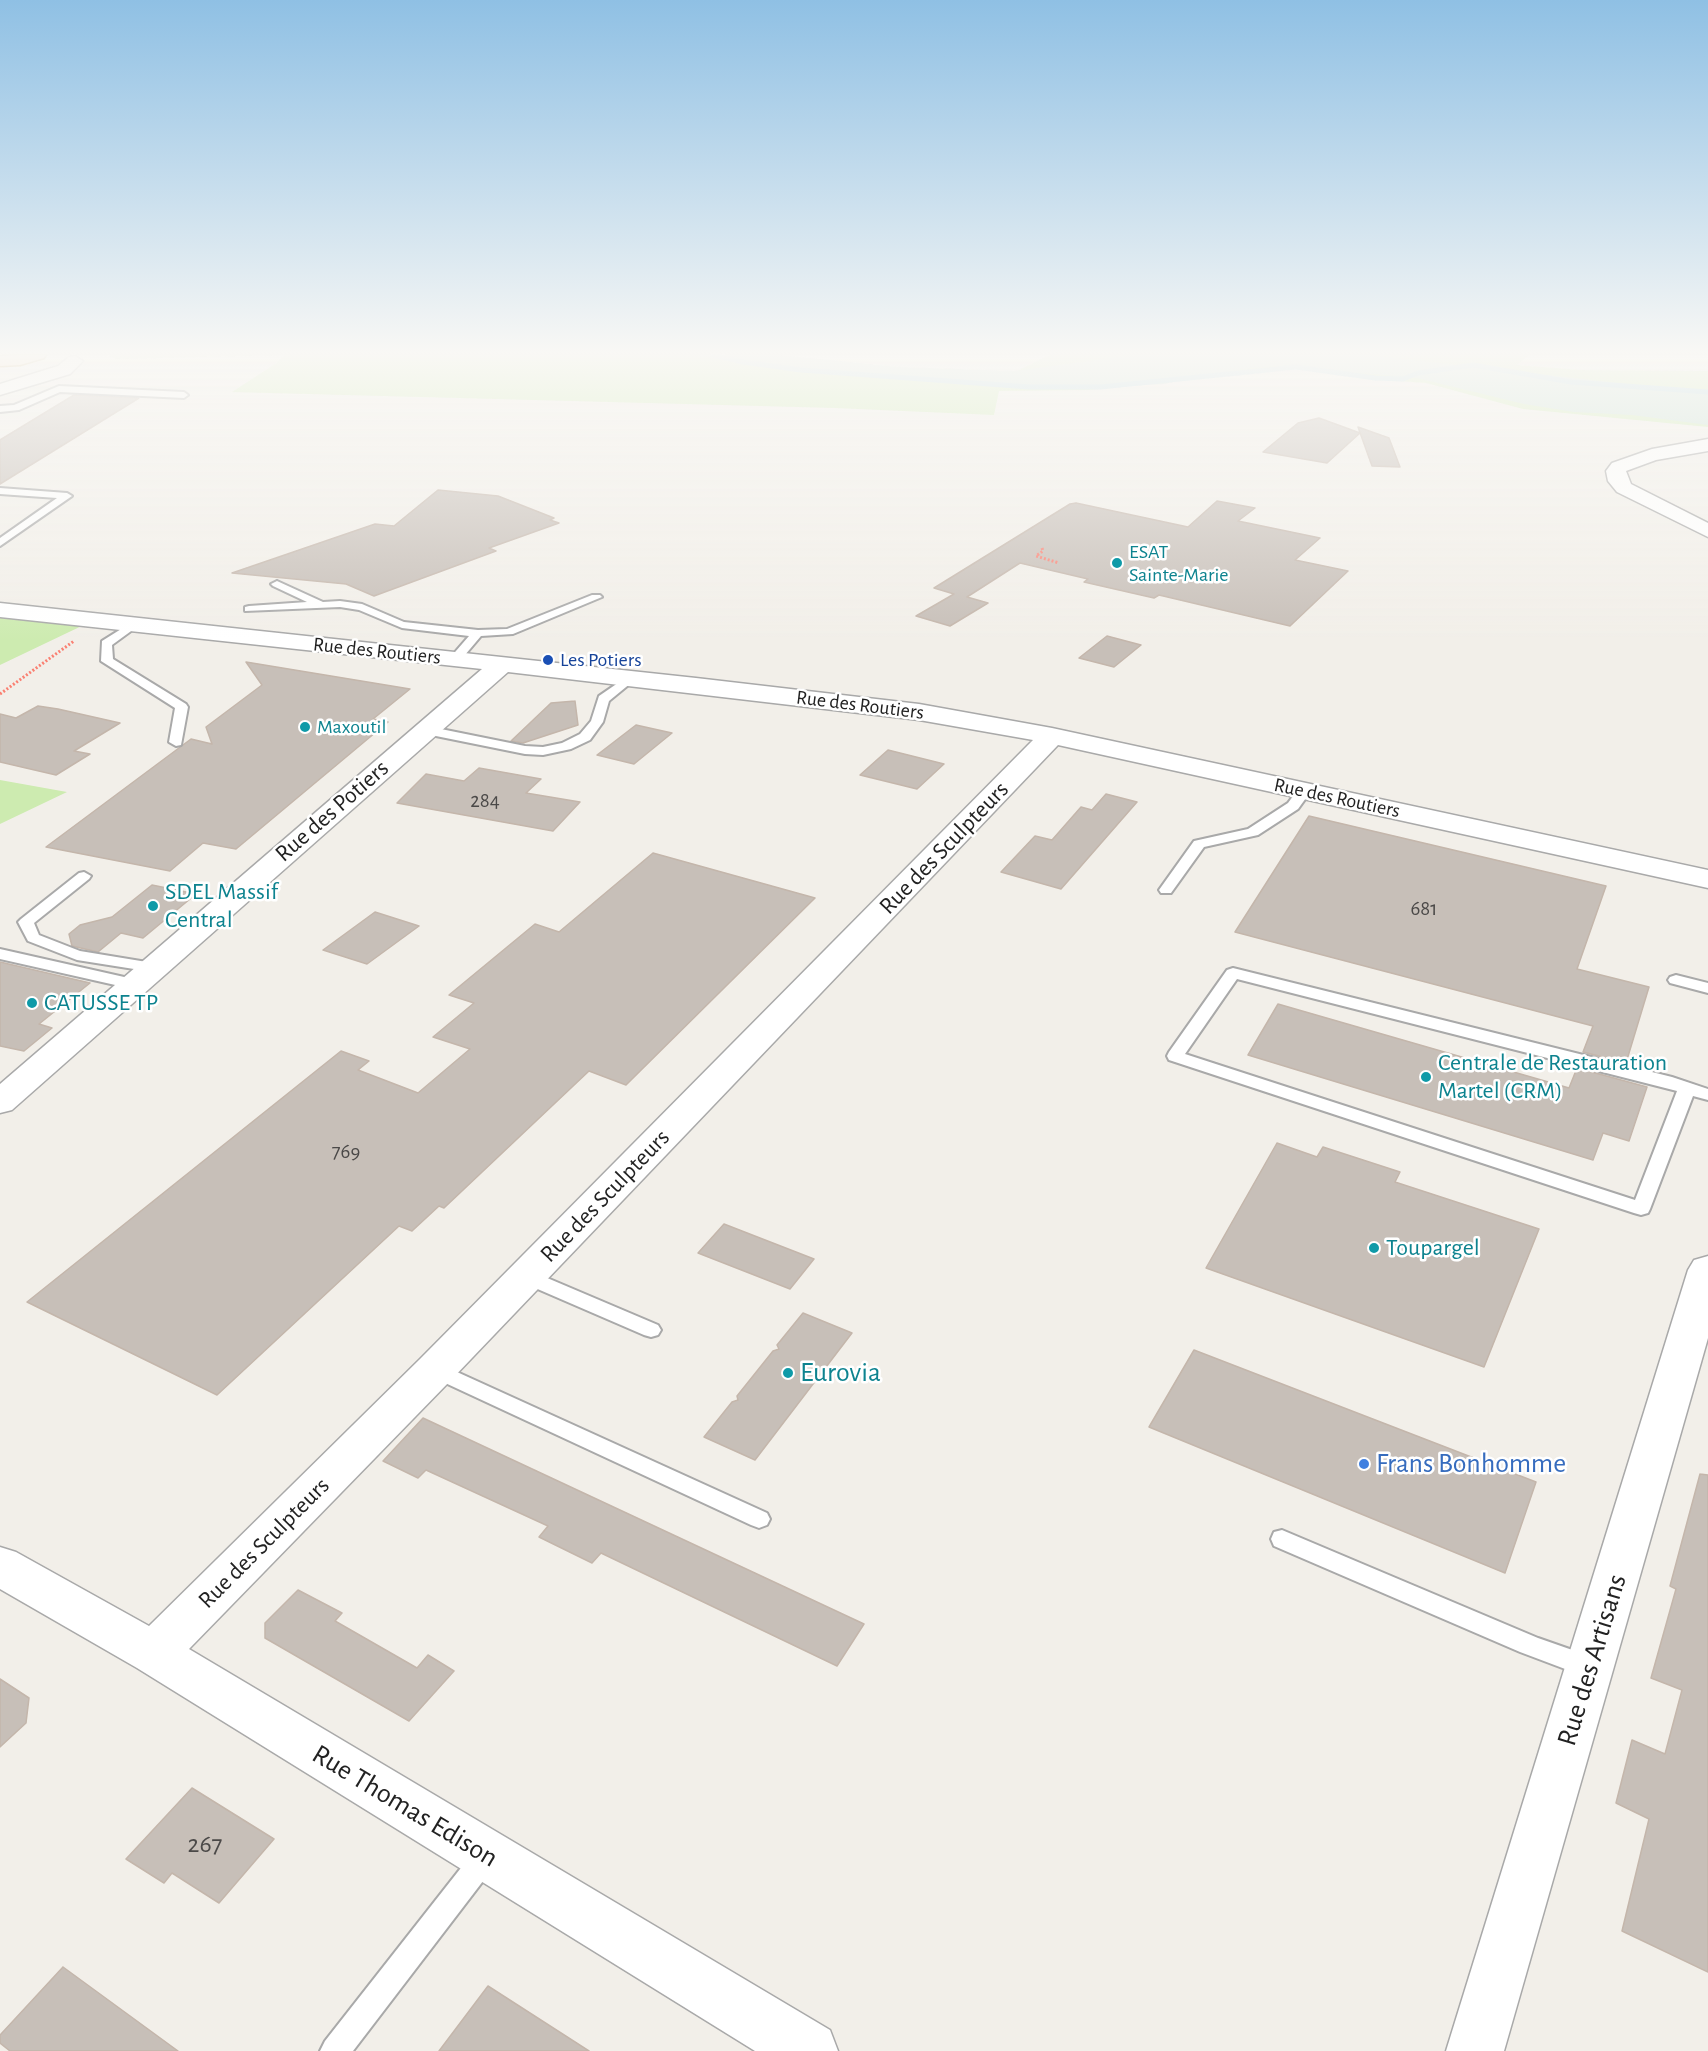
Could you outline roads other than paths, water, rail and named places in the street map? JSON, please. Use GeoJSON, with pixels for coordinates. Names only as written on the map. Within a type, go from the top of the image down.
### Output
{"type":"FeatureCollection","features":[{"type":"Feature","properties":{"kind":"street"},"geometry":{"type":"LineString","coordinates":[[1676,451],[1652,455],[1618,467],[1616,477],[1624,488],[1635,495],[1708,531]]}},
{"type":"Feature","properties":{"kind":"street","name":"Rue des Routiers"},"geometry":{"type":"LineString","coordinates":[[0,610],[631,678],[919,712],[1052,736],[1708,879]]}},
{"type":"Feature","properties":{"kind":"street","name":"Rue des Potiers"},"geometry":{"type":"LineString","coordinates":[[0,1102],[502,664]]}},
{"type":"Feature","properties":{"kind":"street","name":"Rue des Sculpteurs"},"geometry":{"type":"LineString","coordinates":[[154,1653],[435,1370],[1052,736]]}},
{"type":"Feature","properties":{"kind":"street","name":"Rue des Artisans"},"geometry":{"type":"LineString","coordinates":[[1475,2051],[1708,1270]]}},
{"type":"Feature","properties":{"kind":"street","name":"Rue Thomas Edison"},"geometry":{"type":"LineString","coordinates":[[0,1566],[154,1653],[809,2051]]}},
{"type":"Feature","properties":{"kind":"lane"},"geometry":{"type":"LineString","coordinates":[[0,491],[67,496],[0,543]]}},
{"type":"Feature","properties":{"kind":"lane"},"geometry":{"type":"LineString","coordinates":[[277,584],[319,604]]}},
{"type":"Feature","properties":{"kind":"lane"},"geometry":{"type":"LineString","coordinates":[[249,609],[319,604],[362,607],[402,625],[478,633],[509,632],[596,597]]}},
{"type":"Feature","properties":{"kind":"lane"},"geometry":{"type":"LineString","coordinates":[[134,624],[106,644],[107,661],[182,707],[176,742]]}},
{"type":"Feature","properties":{"kind":"lane"},"geometry":{"type":"LineString","coordinates":[[455,659],[478,633]]}},
{"type":"Feature","properties":{"kind":"lane"},"geometry":{"type":"LineString","coordinates":[[426,730],[525,750],[543,751],[566,746],[585,737],[597,722],[603,699],[631,678]]}},
{"type":"Feature","properties":{"kind":"lane"},"geometry":{"type":"LineString","coordinates":[[1166,890],[1199,844],[1253,832],[1293,806],[1304,791]]}},
{"type":"Feature","properties":{"kind":"lane"},"geometry":{"type":"LineString","coordinates":[[84,876],[26,922],[33,938],[77,955],[143,975]]}},
{"type":"Feature","properties":{"kind":"lane"},"geometry":{"type":"LineString","coordinates":[[0,954],[143,975]]}},
{"type":"Feature","properties":{"kind":"lane"},"geometry":{"type":"LineString","coordinates":[[1687,1088],[1641,1209],[1175,1056],[1233,974],[1687,1088],[1708,1095]]}},
{"type":"Feature","properties":{"kind":"lane"},"geometry":{"type":"LineString","coordinates":[[1676,980],[1708,988]]}},
{"type":"Feature","properties":{"kind":"lane"},"geometry":{"type":"LineString","coordinates":[[526,1276],[651,1330]]}},
{"type":"Feature","properties":{"kind":"lane"},"geometry":{"type":"LineString","coordinates":[[435,1370],[759,1520]]}},
{"type":"Feature","properties":{"kind":"lane"},"geometry":{"type":"LineString","coordinates":[[1282,1539],[1529,1645],[1590,1667]]}},
{"type":"Feature","properties":{"kind":"lane"},"geometry":{"type":"LineString","coordinates":[[335,2051],[486,1856]]}},
{"type":"Feature","properties":{"kind":"place","name":"ESAT Sainte-Marie"},"geometry":{"type":"Point","coordinates":[1117,563]}},
{"type":"Feature","properties":{"kind":"place","name":"Les Potiers"},"geometry":{"type":"Point","coordinates":[548,660]}},
{"type":"Feature","properties":{"kind":"place","name":"Maxoutil"},"geometry":{"type":"Point","coordinates":[305,727]}},
{"type":"Feature","properties":{"kind":"place","name":"SDEL Massif Central"},"geometry":{"type":"Point","coordinates":[153,906]}},
{"type":"Feature","properties":{"kind":"place","name":"CATUSSE TP"},"geometry":{"type":"Point","coordinates":[32,1003]}},
{"type":"Feature","properties":{"kind":"place","name":"Centrale de Restauration Martel (CRM)"},"geometry":{"type":"Point","coordinates":[1426,1077]}},
{"type":"Feature","properties":{"kind":"place","name":"Toupargel"},"geometry":{"type":"Point","coordinates":[1374,1248]}},
{"type":"Feature","properties":{"kind":"place","name":"Eurovia"},"geometry":{"type":"Point","coordinates":[788,1373]}},
{"type":"Feature","properties":{"kind":"place","name":"Frans Bonhomme"},"geometry":{"type":"Point","coordinates":[1364,1464]}}]}
